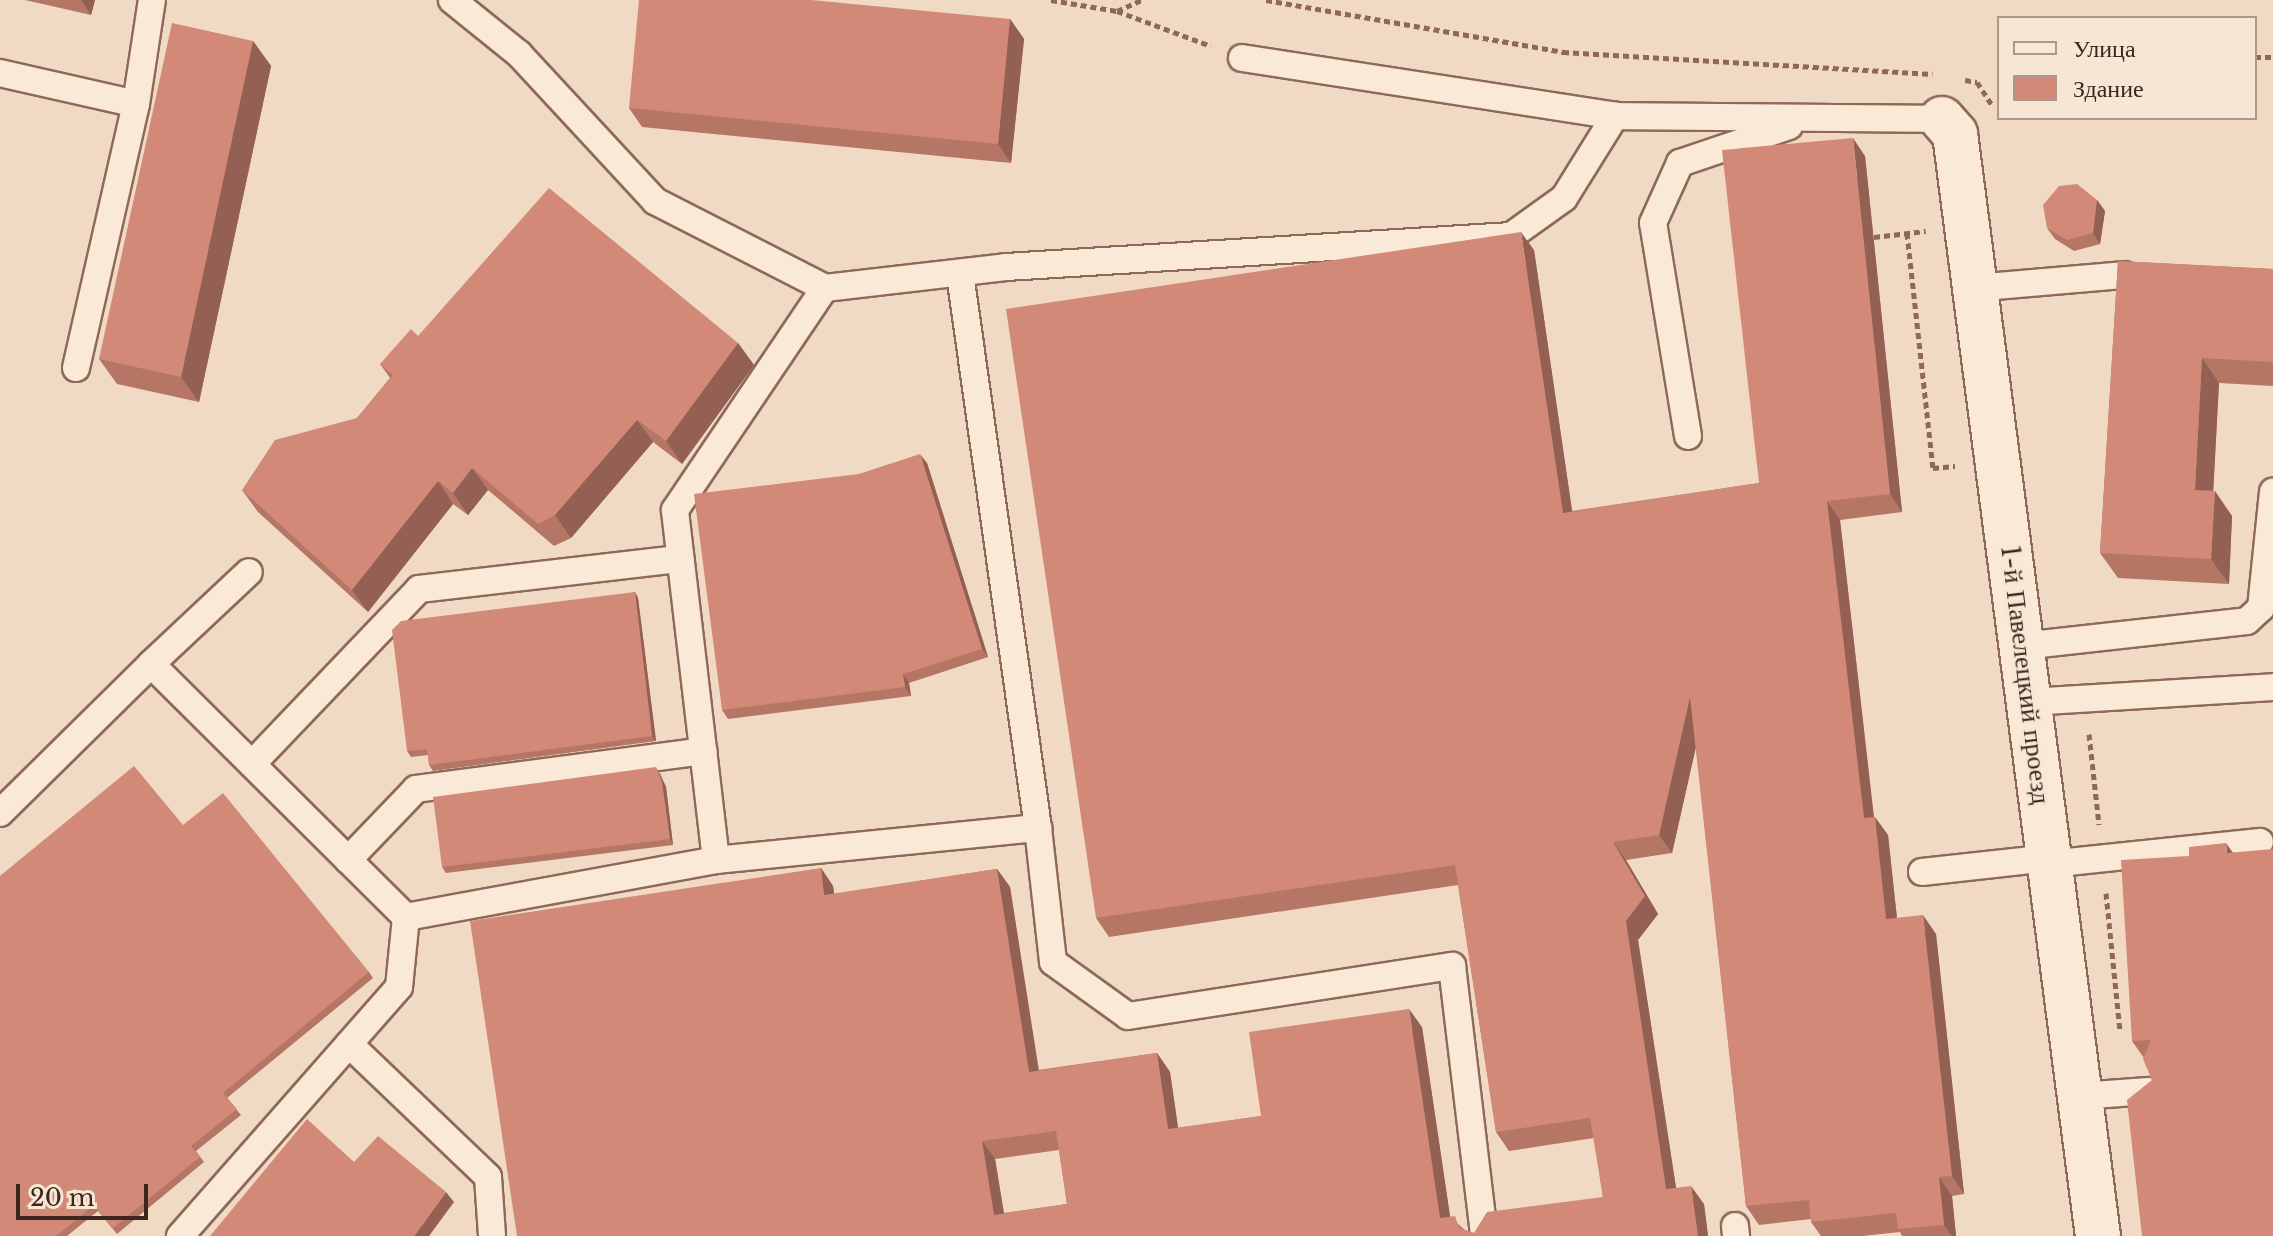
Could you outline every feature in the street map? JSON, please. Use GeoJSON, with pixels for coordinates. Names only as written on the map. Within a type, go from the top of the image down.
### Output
{"type":"FeatureCollection","features":[{"type":"Feature","properties":{"kind":"street","name":"1-й Павелецкий проезд"},"geometry":{"type":"LineString","coordinates":[[1942,119],[1955,134],[2098,1236]]}},
{"type":"Feature","properties":{"kind":"lane"},"geometry":{"type":"LineString","coordinates":[[76,368],[136,104],[152,0]]}},
{"type":"Feature","properties":{"kind":"lane"},"geometry":{"type":"LineString","coordinates":[[452,0],[519,54],[655,201],[825,288],[960,274],[1511,236],[1564,198],[1615,116]]}},
{"type":"Feature","properties":{"kind":"lane"},"geometry":{"type":"LineString","coordinates":[[1242,58],[1615,116],[1942,119]]}},
{"type":"Feature","properties":{"kind":"lane"},"geometry":{"type":"LineString","coordinates":[[0,73],[136,104]]}},
{"type":"Feature","properties":{"kind":"lane"},"geometry":{"type":"LineString","coordinates":[[1688,436],[1653,223],[1680,163],[1807,120]]}},
{"type":"Feature","properties":{"kind":"lane"},"geometry":{"type":"LineString","coordinates":[[960,274],[1038,828],[1053,962],[1128,1016],[1452,966],[1484,1236]]}},
{"type":"Feature","properties":{"kind":"lane"},"geometry":{"type":"LineString","coordinates":[[1973,288],[2124,275]]}},
{"type":"Feature","properties":{"kind":"lane"},"geometry":{"type":"LineString","coordinates":[[716,860],[675,510],[825,288]]}},
{"type":"Feature","properties":{"kind":"lane"},"geometry":{"type":"LineString","coordinates":[[2022,646],[2247,621],[2261,608],[2273,492]]}},
{"type":"Feature","properties":{"kind":"lane"},"geometry":{"type":"LineString","coordinates":[[252,764],[419,589],[680,559]]}},
{"type":"Feature","properties":{"kind":"lane"},"geometry":{"type":"LineString","coordinates":[[0,813],[249,572]]}},
{"type":"Feature","properties":{"kind":"lane"},"geometry":{"type":"LineString","coordinates":[[151,664],[406,917]]}},
{"type":"Feature","properties":{"kind":"lane"},"geometry":{"type":"LineString","coordinates":[[2029,702],[2273,687]]}},
{"type":"Feature","properties":{"kind":"lane"},"geometry":{"type":"LineString","coordinates":[[348,860],[416,789],[703,751]]}},
{"type":"Feature","properties":{"kind":"lane"},"geometry":{"type":"LineString","coordinates":[[406,917],[716,860],[1038,828]]}},
{"type":"Feature","properties":{"kind":"lane"},"geometry":{"type":"LineString","coordinates":[[1922,872],[2260,842]]}},
{"type":"Feature","properties":{"kind":"lane"},"geometry":{"type":"LineString","coordinates":[[180,1236],[399,987],[406,917]]}},
{"type":"Feature","properties":{"kind":"lane"},"geometry":{"type":"LineString","coordinates":[[349,1044],[488,1177],[492,1236]]}},
{"type":"Feature","properties":{"kind":"lane"},"geometry":{"type":"LineString","coordinates":[[2079,1096],[2149,1091]]}},
{"type":"Feature","properties":{"kind":"path"},"geometry":{"type":"LineString","coordinates":[[1051,0],[1117,11],[1242,58]]}},
{"type":"Feature","properties":{"kind":"path"},"geometry":{"type":"LineString","coordinates":[[1117,11],[1142,0]]}},
{"type":"Feature","properties":{"kind":"path"},"geometry":{"type":"LineString","coordinates":[[1266,0],[1563,52],[1923,72],[1977,82],[1995,115]]}},
{"type":"Feature","properties":{"kind":"building"},"geometry":{"type":"Polygon","coordinates":[[[639,0],[811,0],[1010,19],[998,144],[629,108],[639,0]]]}},
{"type":"Feature","properties":{"kind":"building"},"geometry":{"type":"Polygon","coordinates":[[[172,23],[253,41],[181,377],[99,359],[172,23]]]}},
{"type":"Feature","properties":{"kind":"building"},"geometry":{"type":"Polygon","coordinates":[[[1853,138],[1890,494],[1827,501],[1864,818],[1875,817],[1886,919],[1923,915],[1952,1176],[1939,1177],[1944,1225],[1898,1229],[1896,1213],[1811,1222],[1809,1200],[1746,1206],[1690,697],[1659,835],[1613,842],[1645,896],[1626,921],[1666,1189],[1691,1186],[1698,1236],[517,1236],[470,921],[821,868],[824,895],[997,869],[1029,1072],[1157,1053],[1168,1129],[1261,1116],[1249,1032],[1409,1009],[1440,1218],[1455,1216],[1459,1228],[1474,1233],[1487,1212],[1603,1197],[1590,1118],[1496,1132],[1455,865],[1096,918],[1006,309],[1521,232],[1563,513],[1759,483],[1722,150],[1853,138]],[[1056,1131],[982,1141],[994,1215],[1067,1204],[1056,1131]]]}},
{"type":"Feature","properties":{"kind":"building"},"geometry":{"type":"Polygon","coordinates":[[[2077,184],[2097,200],[2093,233],[2067,240],[2047,228],[2043,205],[2059,186],[2077,184]]]}},
{"type":"Feature","properties":{"kind":"building"},"geometry":{"type":"Polygon","coordinates":[[[549,188],[738,343],[666,441],[637,420],[555,515],[538,524],[472,468],[453,493],[438,481],[352,590],[242,490],[275,440],[357,418],[393,375],[380,364],[411,329],[418,336],[549,188]]]}},
{"type":"Feature","properties":{"kind":"building"},"geometry":{"type":"Polygon","coordinates":[[[2118,261],[2273,269],[2273,362],[2202,358],[2195,490],[2215,491],[2211,559],[2100,553],[2118,261]]]}},
{"type":"Feature","properties":{"kind":"building"},"geometry":{"type":"Polygon","coordinates":[[[920,454],[982,649],[903,674],[905,687],[722,710],[694,494],[859,474],[920,454]]]}},
{"type":"Feature","properties":{"kind":"building"},"geometry":{"type":"Polygon","coordinates":[[[635,592],[652,736],[429,765],[427,749],[407,751],[392,630],[401,621],[635,592]]]}},
{"type":"Feature","properties":{"kind":"building"},"geometry":{"type":"Polygon","coordinates":[[[134,766],[183,825],[223,793],[369,972],[223,1093],[237,1109],[191,1146],[200,1157],[113,1228],[94,1205],[56,1236],[0,1236],[0,876],[134,766]]]}},
{"type":"Feature","properties":{"kind":"building"},"geometry":{"type":"Polygon","coordinates":[[[656,767],[662,782],[670,839],[442,867],[433,797],[656,767]]]}},
{"type":"Feature","properties":{"kind":"building"},"geometry":{"type":"Polygon","coordinates":[[[2226,843],[2227,853],[2273,849],[2273,1236],[2142,1236],[2127,1100],[2152,1080],[2143,1059],[2151,1040],[2132,1041],[2121,860],[2189,856],[2189,847],[2226,843]]]}},
{"type":"Feature","properties":{"kind":"building"},"geometry":{"type":"Polygon","coordinates":[[[307,1119],[354,1162],[378,1136],[446,1192],[414,1236],[210,1236],[307,1119]]]}}]}
